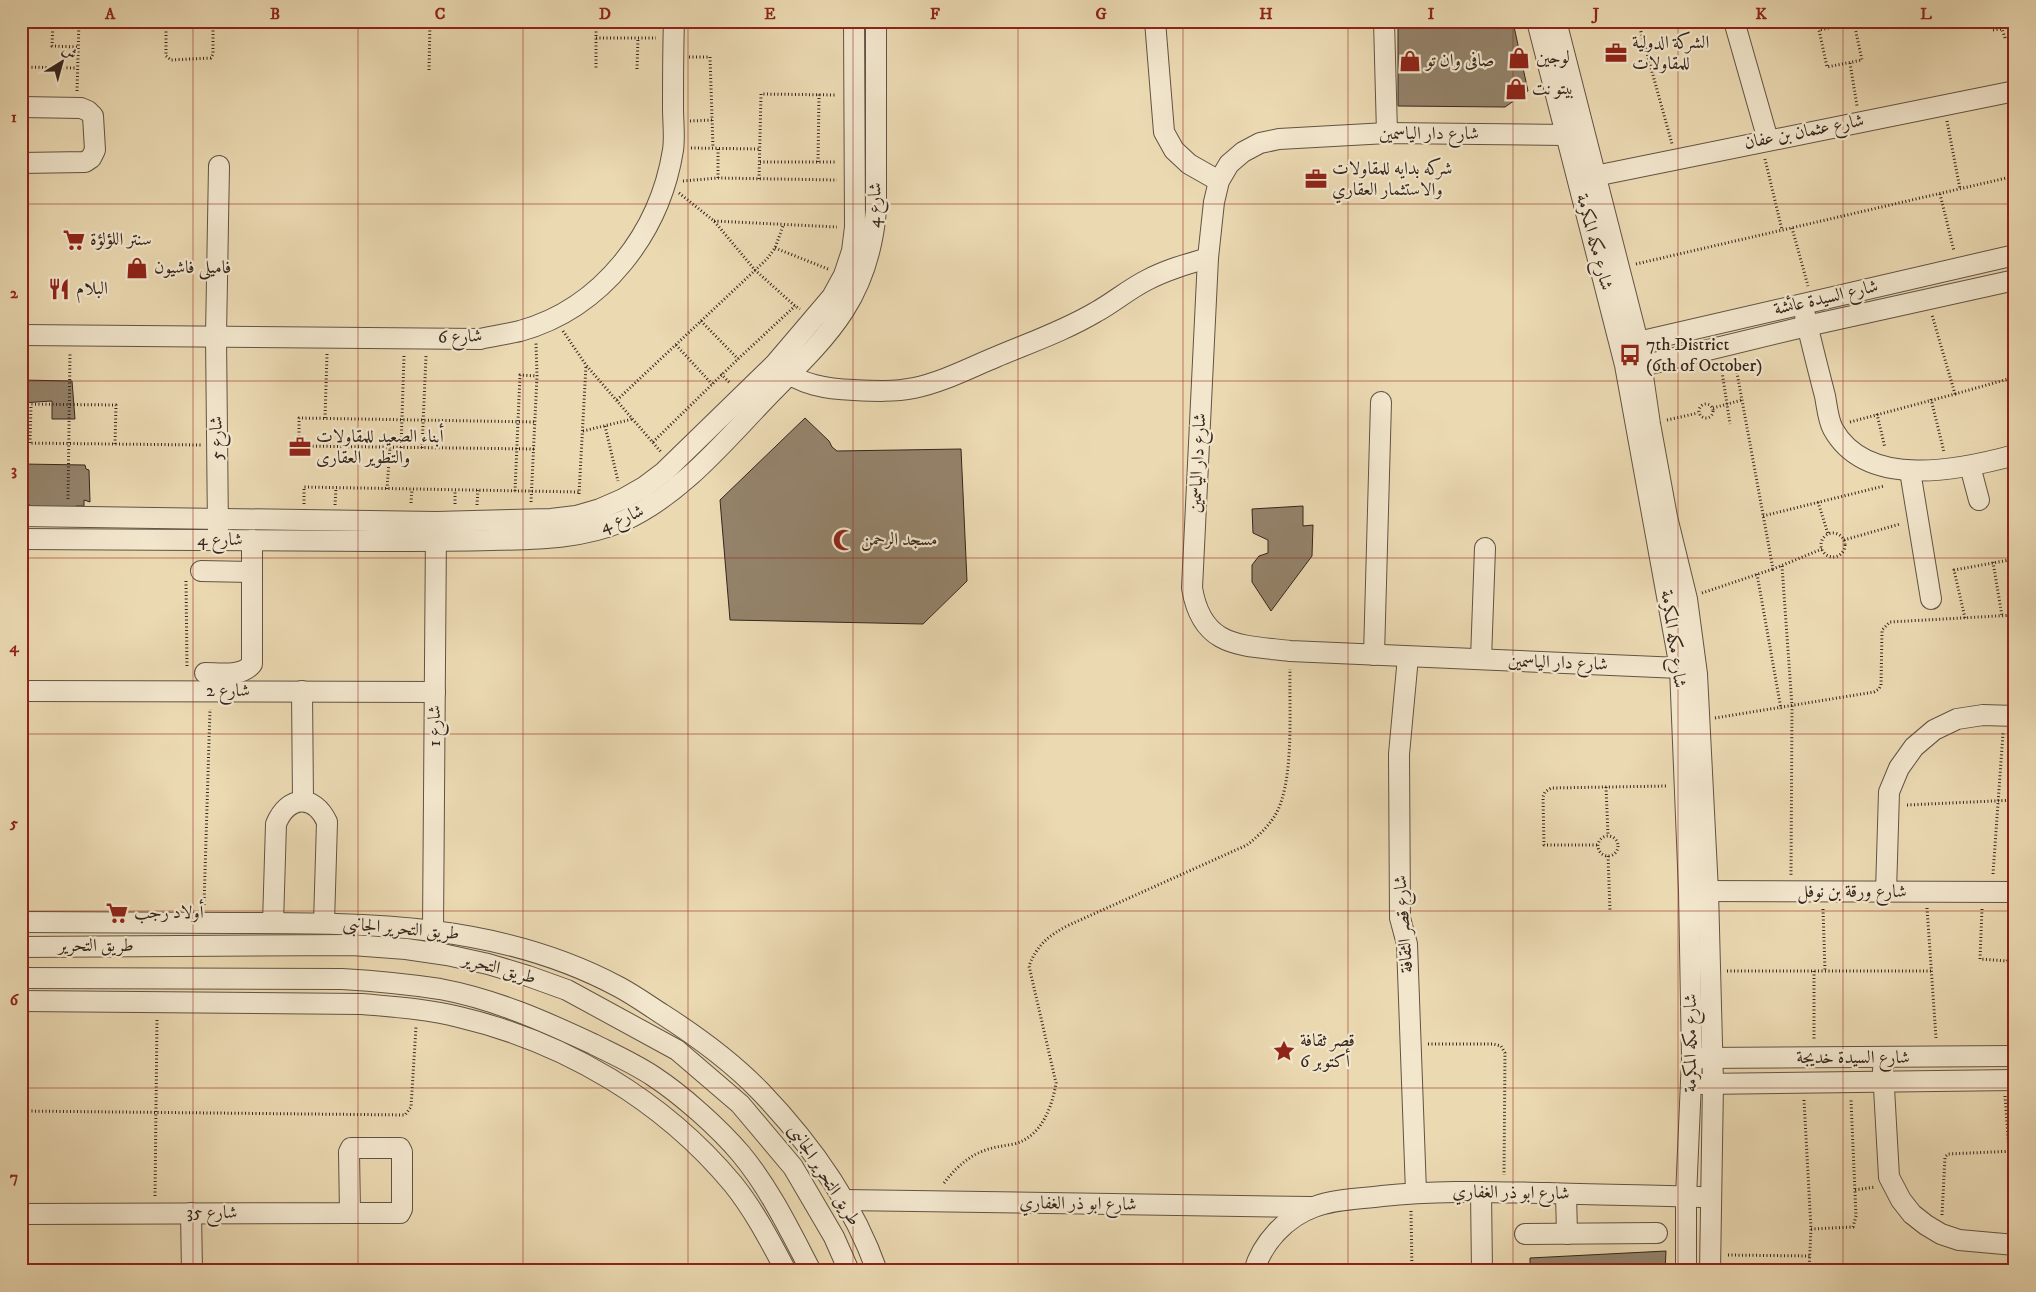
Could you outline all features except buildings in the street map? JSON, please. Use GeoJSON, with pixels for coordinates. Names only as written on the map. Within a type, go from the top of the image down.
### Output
{"type":"FeatureCollection","features":[{"type":"Feature","properties":{"kind":"street","name":"شارع 4"},"geometry":{"type":"LineString","coordinates":[[21,516],[304,521],[518,539],[578,535],[622,521],[662,499],[680,485],[782,370],[817,316],[832,297],[844,275],[852,252],[855,227],[854,21]]}},
{"type":"Feature","properties":{"kind":"street","name":"شارع 4"},"geometry":{"type":"LineString","coordinates":[[21,539],[252,540],[436,532],[576,516],[600,509],[644,487],[664,472],[840,318],[859,285],[870,256],[876,210],[876,21]]}},
{"type":"Feature","properties":{"kind":"street"},"geometry":{"type":"LineString","coordinates":[[1155,21],[1164,132],[1174,150],[1189,164],[1219,181]]}},
{"type":"Feature","properties":{"kind":"street"},"geometry":{"type":"LineString","coordinates":[[1384,21],[1387,133]]}},
{"type":"Feature","properties":{"kind":"street","name":"شارع مكه المكرمة"},"geometry":{"type":"LineString","coordinates":[[1537,21],[1625,365],[1680,668],[1684,786],[1710,972],[1713,1083],[1710,1263]]}},
{"type":"Feature","properties":{"kind":"street","name":"شارع مكه المكرمة"},"geometry":{"type":"LineString","coordinates":[[1556,21],[1638,342],[1650,424],[1667,517],[1687,599],[1698,674],[1701,720],[1699,891],[1686,1197],[1686,1271]]}},
{"type":"Feature","properties":{"kind":"street"},"geometry":{"type":"LineString","coordinates":[[1734,21],[1764,140]]}},
{"type":"Feature","properties":{"kind":"street","name":"شارع 6"},"geometry":{"type":"LineString","coordinates":[[21,335],[480,338],[521,330],[560,314],[596,291],[625,261],[649,226],[666,183],[673,148],[673,39]]}},
{"type":"Feature","properties":{"kind":"street","name":"شارع عثمان بن عفان"},"geometry":{"type":"LineString","coordinates":[[1595,176],[1764,140],[2015,91]]}},
{"type":"Feature","properties":{"kind":"street"},"geometry":{"type":"LineString","coordinates":[[21,107],[76,108],[88,111],[93,116],[95,150],[91,158],[85,162],[21,163]]}},
{"type":"Feature","properties":{"kind":"street","name":"شارع دار الياسمين"},"geometry":{"type":"LineString","coordinates":[[1566,135],[1387,133],[1279,139],[1260,143],[1243,152],[1229,164],[1219,181],[1214,202],[1208,258],[1192,578],[1194,605],[1202,621],[1215,634],[1231,643],[1290,651],[1680,668]]}},
{"type":"Feature","properties":{"kind":"street","name":"شارع 5"},"geometry":{"type":"LineString","coordinates":[[218,540],[216,336],[219,166]]}},
{"type":"Feature","properties":{"kind":"street","name":"شارع السيدة عائشة"},"geometry":{"type":"LineString","coordinates":[[1638,342],[2015,255]]}},
{"type":"Feature","properties":{"kind":"street"},"geometry":{"type":"LineString","coordinates":[[782,370],[818,386],[837,389],[883,392],[921,386],[944,379],[1059,331],[1097,312],[1147,280],[1180,266],[1208,258]]}},
{"type":"Feature","properties":{"kind":"street","name":"شارع السيدة عائشة"},"geometry":{"type":"LineString","coordinates":[[1642,366],[1807,326],[2015,280]]}},
{"type":"Feature","properties":{"kind":"street"},"geometry":{"type":"LineString","coordinates":[[1807,303],[1807,326],[1832,428],[1850,450],[1862,458],[1911,475],[1970,466],[2015,455]]}},
{"type":"Feature","properties":{"kind":"street"},"geometry":{"type":"LineString","coordinates":[[1374,655],[1381,402]]}},
{"type":"Feature","properties":{"kind":"street"},"geometry":{"type":"LineString","coordinates":[[1970,466],[1979,500]]}},
{"type":"Feature","properties":{"kind":"street"},"geometry":{"type":"LineString","coordinates":[[1911,475],[1931,599]]}},
{"type":"Feature","properties":{"kind":"street","name":"شارع 1"},"geometry":{"type":"LineString","coordinates":[[433,930],[436,532]]}},
{"type":"Feature","properties":{"kind":"street"},"geometry":{"type":"LineString","coordinates":[[208,682],[239,672],[252,664],[252,540]]}},
{"type":"Feature","properties":{"kind":"street"},"geometry":{"type":"LineString","coordinates":[[1481,659],[1485,548]]}},
{"type":"Feature","properties":{"kind":"street"},"geometry":{"type":"LineString","coordinates":[[194,575],[252,572]]}},
{"type":"Feature","properties":{"kind":"street","name":"شارع قصر الثقافة"},"geometry":{"type":"LineString","coordinates":[[1408,657],[1399,754],[1400,918],[1407,944],[1413,1193]]}},
{"type":"Feature","properties":{"kind":"street","name":"شارع 2"},"geometry":{"type":"LineString","coordinates":[[21,691],[188,691],[208,682],[302,691],[435,692]]}},
{"type":"Feature","properties":{"kind":"street"},"geometry":{"type":"LineString","coordinates":[[302,691],[303,801]]}},
{"type":"Feature","properties":{"kind":"street"},"geometry":{"type":"LineString","coordinates":[[1886,892],[1889,792],[1899,768],[1914,747],[1934,730],[1958,719],[1983,715],[2010,715]]}},
{"type":"Feature","properties":{"kind":"street"},"geometry":{"type":"LineString","coordinates":[[291,946],[282,923],[276,824],[281,812],[291,804],[303,801],[314,804],[323,812],[328,822],[324,923]]}},
{"type":"Feature","properties":{"kind":"street","name":"شارع ورقة بن نوفل"},"geometry":{"type":"LineString","coordinates":[[1699,891],[2000,892]]}},
{"type":"Feature","properties":{"kind":"street","name":"طريق التحرير الجانبى"},"geometry":{"type":"LineString","coordinates":[[21,922],[324,923],[433,930],[469,935],[520,947],[570,964],[632,994],[706,1043],[746,1077],[788,1122],[816,1156],[844,1200],[869,1246],[877,1271]]}},
{"type":"Feature","properties":{"kind":"street","name":"طريق التحرير"},"geometry":{"type":"LineString","coordinates":[[21,946],[352,945],[406,949],[488,964],[567,990],[677,1050],[740,1104],[793,1167],[834,1237],[849,1271]]}},
{"type":"Feature","properties":{"kind":"street","name":"طريق التحرير"},"geometry":{"type":"LineString","coordinates":[[21,978],[342,979],[390,982],[449,992],[491,1002],[536,1018],[612,1054],[653,1076],[700,1114],[741,1154],[780,1211],[811,1271]]}},
{"type":"Feature","properties":{"kind":"street"},"geometry":{"type":"LineString","coordinates":[[629,1024],[632,994]]}},
{"type":"Feature","properties":{"kind":"street"},"geometry":{"type":"LineString","coordinates":[[21,1001],[362,1004],[417,1008],[459,1016],[540,1042],[579,1061],[660,1112],[699,1146],[734,1185],[763,1228],[786,1271]]}},
{"type":"Feature","properties":{"kind":"street","name":"شارع السيدة خديجة"},"geometry":{"type":"LineString","coordinates":[[1692,1058],[1814,1059],[2015,1056]]}},
{"type":"Feature","properties":{"kind":"street"},"geometry":{"type":"LineString","coordinates":[[1882,1058],[1889,1177],[1901,1200],[1912,1214],[1941,1234],[1959,1240],[2015,1244]]}},
{"type":"Feature","properties":{"kind":"street","name":"شارع السيدة خديجة"},"geometry":{"type":"LineString","coordinates":[[1692,1084],[2010,1080]]}},
{"type":"Feature","properties":{"kind":"street","name":"شارع 35"},"geometry":{"type":"LineString","coordinates":[[21,1214],[191,1214],[350,1213],[402,1212],[402,1152],[400,1148],[351,1148],[349,1152],[350,1213]]}},
{"type":"Feature","properties":{"kind":"street"},"geometry":{"type":"LineString","coordinates":[[1481,1192],[1482,1271]]}},
{"type":"Feature","properties":{"kind":"street","name":"شارع ابو ذر الغفاري"},"geometry":{"type":"LineString","coordinates":[[1254,1271],[1263,1250],[1272,1237],[1298,1215],[1328,1203],[1413,1193],[1481,1192],[1711,1198]]}},
{"type":"Feature","properties":{"kind":"street"},"geometry":{"type":"LineString","coordinates":[[1566,1194],[1567,1234]]}},
{"type":"Feature","properties":{"kind":"street","name":"شارع ابو ذر الغفاري"},"geometry":{"type":"LineString","coordinates":[[844,1200],[1312,1208]]}},
{"type":"Feature","properties":{"kind":"street"},"geometry":{"type":"LineString","coordinates":[[191,1214],[192,1271]]}},
{"type":"Feature","properties":{"kind":"street"},"geometry":{"type":"LineString","coordinates":[[1525,1234],[1657,1233]]}},
{"type":"Feature","properties":{"kind":"path"},"geometry":{"type":"LineString","coordinates":[[53,21],[52,46],[78,47]]}},
{"type":"Feature","properties":{"kind":"path"},"geometry":{"type":"LineString","coordinates":[[76,108],[79,21]]}},
{"type":"Feature","properties":{"kind":"path"},"geometry":{"type":"LineString","coordinates":[[166,21],[166,56],[171,60],[211,58],[213,54],[214,21]]}},
{"type":"Feature","properties":{"kind":"path"},"geometry":{"type":"LineString","coordinates":[[429,70],[430,21]]}},
{"type":"Feature","properties":{"kind":"path"},"geometry":{"type":"LineString","coordinates":[[596,21],[596,68]]}},
{"type":"Feature","properties":{"kind":"path"},"geometry":{"type":"LineString","coordinates":[[1638,21],[1676,158]]}},
{"type":"Feature","properties":{"kind":"path"},"geometry":{"type":"LineString","coordinates":[[1990,21],[1992,30],[2002,29],[2005,38],[2015,36]]}},
{"type":"Feature","properties":{"kind":"path"},"geometry":{"type":"LineString","coordinates":[[1854,22],[1862,60],[1827,67],[1819,30],[1854,22]]}},
{"type":"Feature","properties":{"kind":"path"},"geometry":{"type":"LineString","coordinates":[[2008,37],[2015,75]]}},
{"type":"Feature","properties":{"kind":"path"},"geometry":{"type":"LineString","coordinates":[[596,38],[673,39],[710,57],[712,148]]}},
{"type":"Feature","properties":{"kind":"path"},"geometry":{"type":"LineString","coordinates":[[637,69],[638,38]]}},
{"type":"Feature","properties":{"kind":"path"},"geometry":{"type":"LineString","coordinates":[[1850,63],[1860,121]]}},
{"type":"Feature","properties":{"kind":"path"},"geometry":{"type":"LineString","coordinates":[[21,67],[77,68]]}},
{"type":"Feature","properties":{"kind":"path"},"geometry":{"type":"LineString","coordinates":[[760,179],[761,94],[854,95]]}},
{"type":"Feature","properties":{"kind":"path"},"geometry":{"type":"LineString","coordinates":[[818,94],[818,162]]}},
{"type":"Feature","properties":{"kind":"path"},"geometry":{"type":"LineString","coordinates":[[1944,105],[1960,189]]}},
{"type":"Feature","properties":{"kind":"path"},"geometry":{"type":"LineString","coordinates":[[1764,140],[1782,230]]}},
{"type":"Feature","properties":{"kind":"path"},"geometry":{"type":"LineString","coordinates":[[673,148],[760,149]]}},
{"type":"Feature","properties":{"kind":"path"},"geometry":{"type":"LineString","coordinates":[[718,148],[718,178]]}},
{"type":"Feature","properties":{"kind":"path"},"geometry":{"type":"LineString","coordinates":[[760,162],[818,162],[855,171]]}},
{"type":"Feature","properties":{"kind":"path"},"geometry":{"type":"LineString","coordinates":[[666,183],[718,178],[760,179],[855,171]]}},
{"type":"Feature","properties":{"kind":"path"},"geometry":{"type":"LineString","coordinates":[[1619,268],[2015,176]]}},
{"type":"Feature","properties":{"kind":"path"},"geometry":{"type":"LineString","coordinates":[[666,183],[714,221],[755,270],[795,306],[817,316]]}},
{"type":"Feature","properties":{"kind":"path"},"geometry":{"type":"LineString","coordinates":[[1940,194],[1958,268]]}},
{"type":"Feature","properties":{"kind":"path"},"geometry":{"type":"LineString","coordinates":[[714,221],[783,226],[855,227]]}},
{"type":"Feature","properties":{"kind":"path"},"geometry":{"type":"LineString","coordinates":[[617,400],[755,270],[775,248],[783,226]]}},
{"type":"Feature","properties":{"kind":"path"},"geometry":{"type":"LineString","coordinates":[[1792,228],[1807,303]]}},
{"type":"Feature","properties":{"kind":"path"},"geometry":{"type":"LineString","coordinates":[[775,248],[844,275]]}},
{"type":"Feature","properties":{"kind":"path"},"geometry":{"type":"LineString","coordinates":[[1927,300],[1955,394]]}},
{"type":"Feature","properties":{"kind":"path"},"geometry":{"type":"LineString","coordinates":[[653,442],[795,306]]}},
{"type":"Feature","properties":{"kind":"path"},"geometry":{"type":"LineString","coordinates":[[560,314],[564,332],[586,365],[634,419],[664,458],[664,472]]}},
{"type":"Feature","properties":{"kind":"path"},"geometry":{"type":"LineString","coordinates":[[701,321],[738,359]]}},
{"type":"Feature","properties":{"kind":"path"},"geometry":{"type":"LineString","coordinates":[[521,330],[529,334],[537,345],[531,520]]}},
{"type":"Feature","properties":{"kind":"path"},"geometry":{"type":"LineString","coordinates":[[68,517],[70,335]]}},
{"type":"Feature","properties":{"kind":"path"},"geometry":{"type":"LineString","coordinates":[[325,418],[328,337]]}},
{"type":"Feature","properties":{"kind":"path"},"geometry":{"type":"LineString","coordinates":[[400,448],[405,338]]}},
{"type":"Feature","properties":{"kind":"path"},"geometry":{"type":"LineString","coordinates":[[422,448],[426,338]]}},
{"type":"Feature","properties":{"kind":"path"},"geometry":{"type":"LineString","coordinates":[[676,345],[712,384]]}},
{"type":"Feature","properties":{"kind":"path"},"geometry":{"type":"LineString","coordinates":[[1725,346],[1742,400],[1773,569]]}},
{"type":"Feature","properties":{"kind":"path"},"geometry":{"type":"LineString","coordinates":[[1725,346],[1727,405],[1730,424]]}},
{"type":"Feature","properties":{"kind":"path"},"geometry":{"type":"LineString","coordinates":[[576,516],[580,492],[586,365]]}},
{"type":"Feature","properties":{"kind":"path"},"geometry":{"type":"LineString","coordinates":[[515,491],[520,375],[537,376]]}},
{"type":"Feature","properties":{"kind":"path"},"geometry":{"type":"LineString","coordinates":[[1832,428],[2015,377]]}},
{"type":"Feature","properties":{"kind":"path"},"geometry":{"type":"LineString","coordinates":[[1931,399],[1948,468]]}},
{"type":"Feature","properties":{"kind":"path"},"geometry":{"type":"LineString","coordinates":[[1698,413],[1704,404],[1713,408],[1742,400]]}},
{"type":"Feature","properties":{"kind":"path"},"geometry":{"type":"LineString","coordinates":[[21,404],[116,405],[115,444]]}},
{"type":"Feature","properties":{"kind":"path"},"geometry":{"type":"LineString","coordinates":[[30,443],[31,404]]}},
{"type":"Feature","properties":{"kind":"path"},"geometry":{"type":"LineString","coordinates":[[1698,413],[1702,418],[1708,418],[1713,414],[1713,408]]}},
{"type":"Feature","properties":{"kind":"path"},"geometry":{"type":"LineString","coordinates":[[1650,424],[1698,413]]}},
{"type":"Feature","properties":{"kind":"path"},"geometry":{"type":"LineString","coordinates":[[1877,414],[1889,468]]}},
{"type":"Feature","properties":{"kind":"path"},"geometry":{"type":"LineString","coordinates":[[534,449],[299,446],[300,418],[535,422]]}},
{"type":"Feature","properties":{"kind":"path"},"geometry":{"type":"LineString","coordinates":[[583,431],[634,419]]}},
{"type":"Feature","properties":{"kind":"path"},"geometry":{"type":"LineString","coordinates":[[605,426],[623,499]]}},
{"type":"Feature","properties":{"kind":"path"},"geometry":{"type":"LineString","coordinates":[[21,443],[217,445]]}},
{"type":"Feature","properties":{"kind":"path"},"geometry":{"type":"LineString","coordinates":[[388,489],[390,448]]}},
{"type":"Feature","properties":{"kind":"path"},"geometry":{"type":"LineString","coordinates":[[1763,516],[1911,475]]}},
{"type":"Feature","properties":{"kind":"path"},"geometry":{"type":"LineString","coordinates":[[304,521],[304,487],[580,492]]}},
{"type":"Feature","properties":{"kind":"path"},"geometry":{"type":"LineString","coordinates":[[1818,502],[1828,534]]}},
{"type":"Feature","properties":{"kind":"path"},"geometry":{"type":"LineString","coordinates":[[1844,540],[1918,518]]}},
{"type":"Feature","properties":{"kind":"path"},"geometry":{"type":"LineString","coordinates":[[1828,534],[1838,534],[1844,540],[1846,548],[1839,556],[1828,557],[1822,549],[1821,543],[1828,534]]}},
{"type":"Feature","properties":{"kind":"path"},"geometry":{"type":"LineString","coordinates":[[1687,599],[1782,566],[1822,549]]}},
{"type":"Feature","properties":{"kind":"path"},"geometry":{"type":"LineString","coordinates":[[1965,618],[1954,570],[2015,559]]}},
{"type":"Feature","properties":{"kind":"path"},"geometry":{"type":"LineString","coordinates":[[1993,562],[2002,616]]}},
{"type":"Feature","properties":{"kind":"path"},"geometry":{"type":"LineString","coordinates":[[1782,566],[1792,706],[1790,892]]}},
{"type":"Feature","properties":{"kind":"path"},"geometry":{"type":"LineString","coordinates":[[1757,574],[1781,709]]}},
{"type":"Feature","properties":{"kind":"path"},"geometry":{"type":"LineString","coordinates":[[188,691],[194,575]]}},
{"type":"Feature","properties":{"kind":"path"},"geometry":{"type":"LineString","coordinates":[[1701,720],[1781,709],[1874,692],[1881,685],[1882,630],[1890,622],[2015,615]]}},
{"type":"Feature","properties":{"kind":"path"},"geometry":{"type":"LineString","coordinates":[[930,1201],[951,1174],[965,1161],[981,1152],[1016,1144],[1033,1134],[1045,1119],[1053,1102],[1056,1083],[1029,966],[1039,945],[1048,937],[1069,925],[1247,845],[1262,832],[1274,817],[1283,799],[1287,780],[1290,651]]}},
{"type":"Feature","properties":{"kind":"path"},"geometry":{"type":"LineString","coordinates":[[204,923],[208,682]]}},
{"type":"Feature","properties":{"kind":"path"},"geometry":{"type":"LineString","coordinates":[[2000,892],[1980,959],[2007,961],[2009,957],[2000,892],[1998,801],[2010,715]]}},
{"type":"Feature","properties":{"kind":"path"},"geometry":{"type":"LineString","coordinates":[[1597,845],[1544,845],[1543,797],[1545,792],[1551,788],[1684,786]]}},
{"type":"Feature","properties":{"kind":"path"},"geometry":{"type":"LineString","coordinates":[[1606,787],[1608,835]]}},
{"type":"Feature","properties":{"kind":"path"},"geometry":{"type":"LineString","coordinates":[[1888,805],[2015,800]]}},
{"type":"Feature","properties":{"kind":"path"},"geometry":{"type":"LineString","coordinates":[[1608,835],[1615,838],[1618,846],[1615,853],[1608,856],[1600,853],[1597,845],[1601,838],[1608,835]]}},
{"type":"Feature","properties":{"kind":"path"},"geometry":{"type":"LineString","coordinates":[[1608,856],[1610,912]]}},
{"type":"Feature","properties":{"kind":"path"},"geometry":{"type":"LineString","coordinates":[[1822,892],[1825,971]]}},
{"type":"Feature","properties":{"kind":"path"},"geometry":{"type":"LineString","coordinates":[[1926,892],[1937,1057]]}},
{"type":"Feature","properties":{"kind":"path"},"geometry":{"type":"LineString","coordinates":[[1814,971],[1814,1059]]}},
{"type":"Feature","properties":{"kind":"path"},"geometry":{"type":"LineString","coordinates":[[1710,972],[1931,971]]}},
{"type":"Feature","properties":{"kind":"path"},"geometry":{"type":"LineString","coordinates":[[155,1214],[157,1001]]}},
{"type":"Feature","properties":{"kind":"path"},"geometry":{"type":"LineString","coordinates":[[21,1111],[405,1115],[411,1107],[417,1008]]}},
{"type":"Feature","properties":{"kind":"path"},"geometry":{"type":"LineString","coordinates":[[1410,1044],[1493,1044],[1501,1046],[1505,1053],[1504,1192]]}},
{"type":"Feature","properties":{"kind":"path"},"geometry":{"type":"LineString","coordinates":[[2009,1151],[2010,1080]]}},
{"type":"Feature","properties":{"kind":"path"},"geometry":{"type":"LineString","coordinates":[[1803,1082],[1810,1229],[1809,1271]]}},
{"type":"Feature","properties":{"kind":"path"},"geometry":{"type":"LineString","coordinates":[[1810,1229],[1853,1227],[1856,1216],[1850,1082]]}},
{"type":"Feature","properties":{"kind":"path"},"geometry":{"type":"LineString","coordinates":[[1941,1234],[1945,1157],[1952,1153],[2015,1151]]}},
{"type":"Feature","properties":{"kind":"path"},"geometry":{"type":"LineString","coordinates":[[1412,1271],[1413,1193]]}},
{"type":"Feature","properties":{"kind":"path"},"geometry":{"type":"LineString","coordinates":[[1710,1263],[1810,1256]]}},
{"type":"Feature","properties":{"kind":"place","name":"الشركة الدولية للمقاولات"},"geometry":{"type":"Point","coordinates":[1616,53]}},
{"type":"Feature","properties":{"kind":"place","name":"لوجين"},"geometry":{"type":"Point","coordinates":[1519,58]}},
{"type":"Feature","properties":{"kind":"place","name":"صافى وان تو"},"geometry":{"type":"Point","coordinates":[1410,61]}},
{"type":"Feature","properties":{"kind":"place","name":"بيتو نت"},"geometry":{"type":"Point","coordinates":[1516,89]}},
{"type":"Feature","properties":{"kind":"place","name":"شركه بدايه للمقاولات والاستثمار العقاري"},"geometry":{"type":"Point","coordinates":[1316,179]}},
{"type":"Feature","properties":{"kind":"place","name":"سنتر اللؤلؤة"},"geometry":{"type":"Point","coordinates":[74,240]}},
{"type":"Feature","properties":{"kind":"place","name":"فاميلى فاشيون"},"geometry":{"type":"Point","coordinates":[137,268]}},
{"type":"Feature","properties":{"kind":"place","name":"البلام"},"geometry":{"type":"Point","coordinates":[59,289]}},
{"type":"Feature","properties":{"kind":"place","name":"7th District (6th of October)"},"geometry":{"type":"Point","coordinates":[1630,355]}},
{"type":"Feature","properties":{"kind":"place","name":"أبناء الصعيد للمقاولات والتطوير العقارى"},"geometry":{"type":"Point","coordinates":[300,447]}},
{"type":"Feature","properties":{"kind":"place","name":"مسجد الرحمن"},"geometry":{"type":"Point","coordinates":[844,540]}},
{"type":"Feature","properties":{"kind":"place","name":"أولاد رجب"},"geometry":{"type":"Point","coordinates":[117,913]}},
{"type":"Feature","properties":{"kind":"place","name":"قصر ثقافة 6 أكتوبر"},"geometry":{"type":"Point","coordinates":[1284,1051]}}]}
